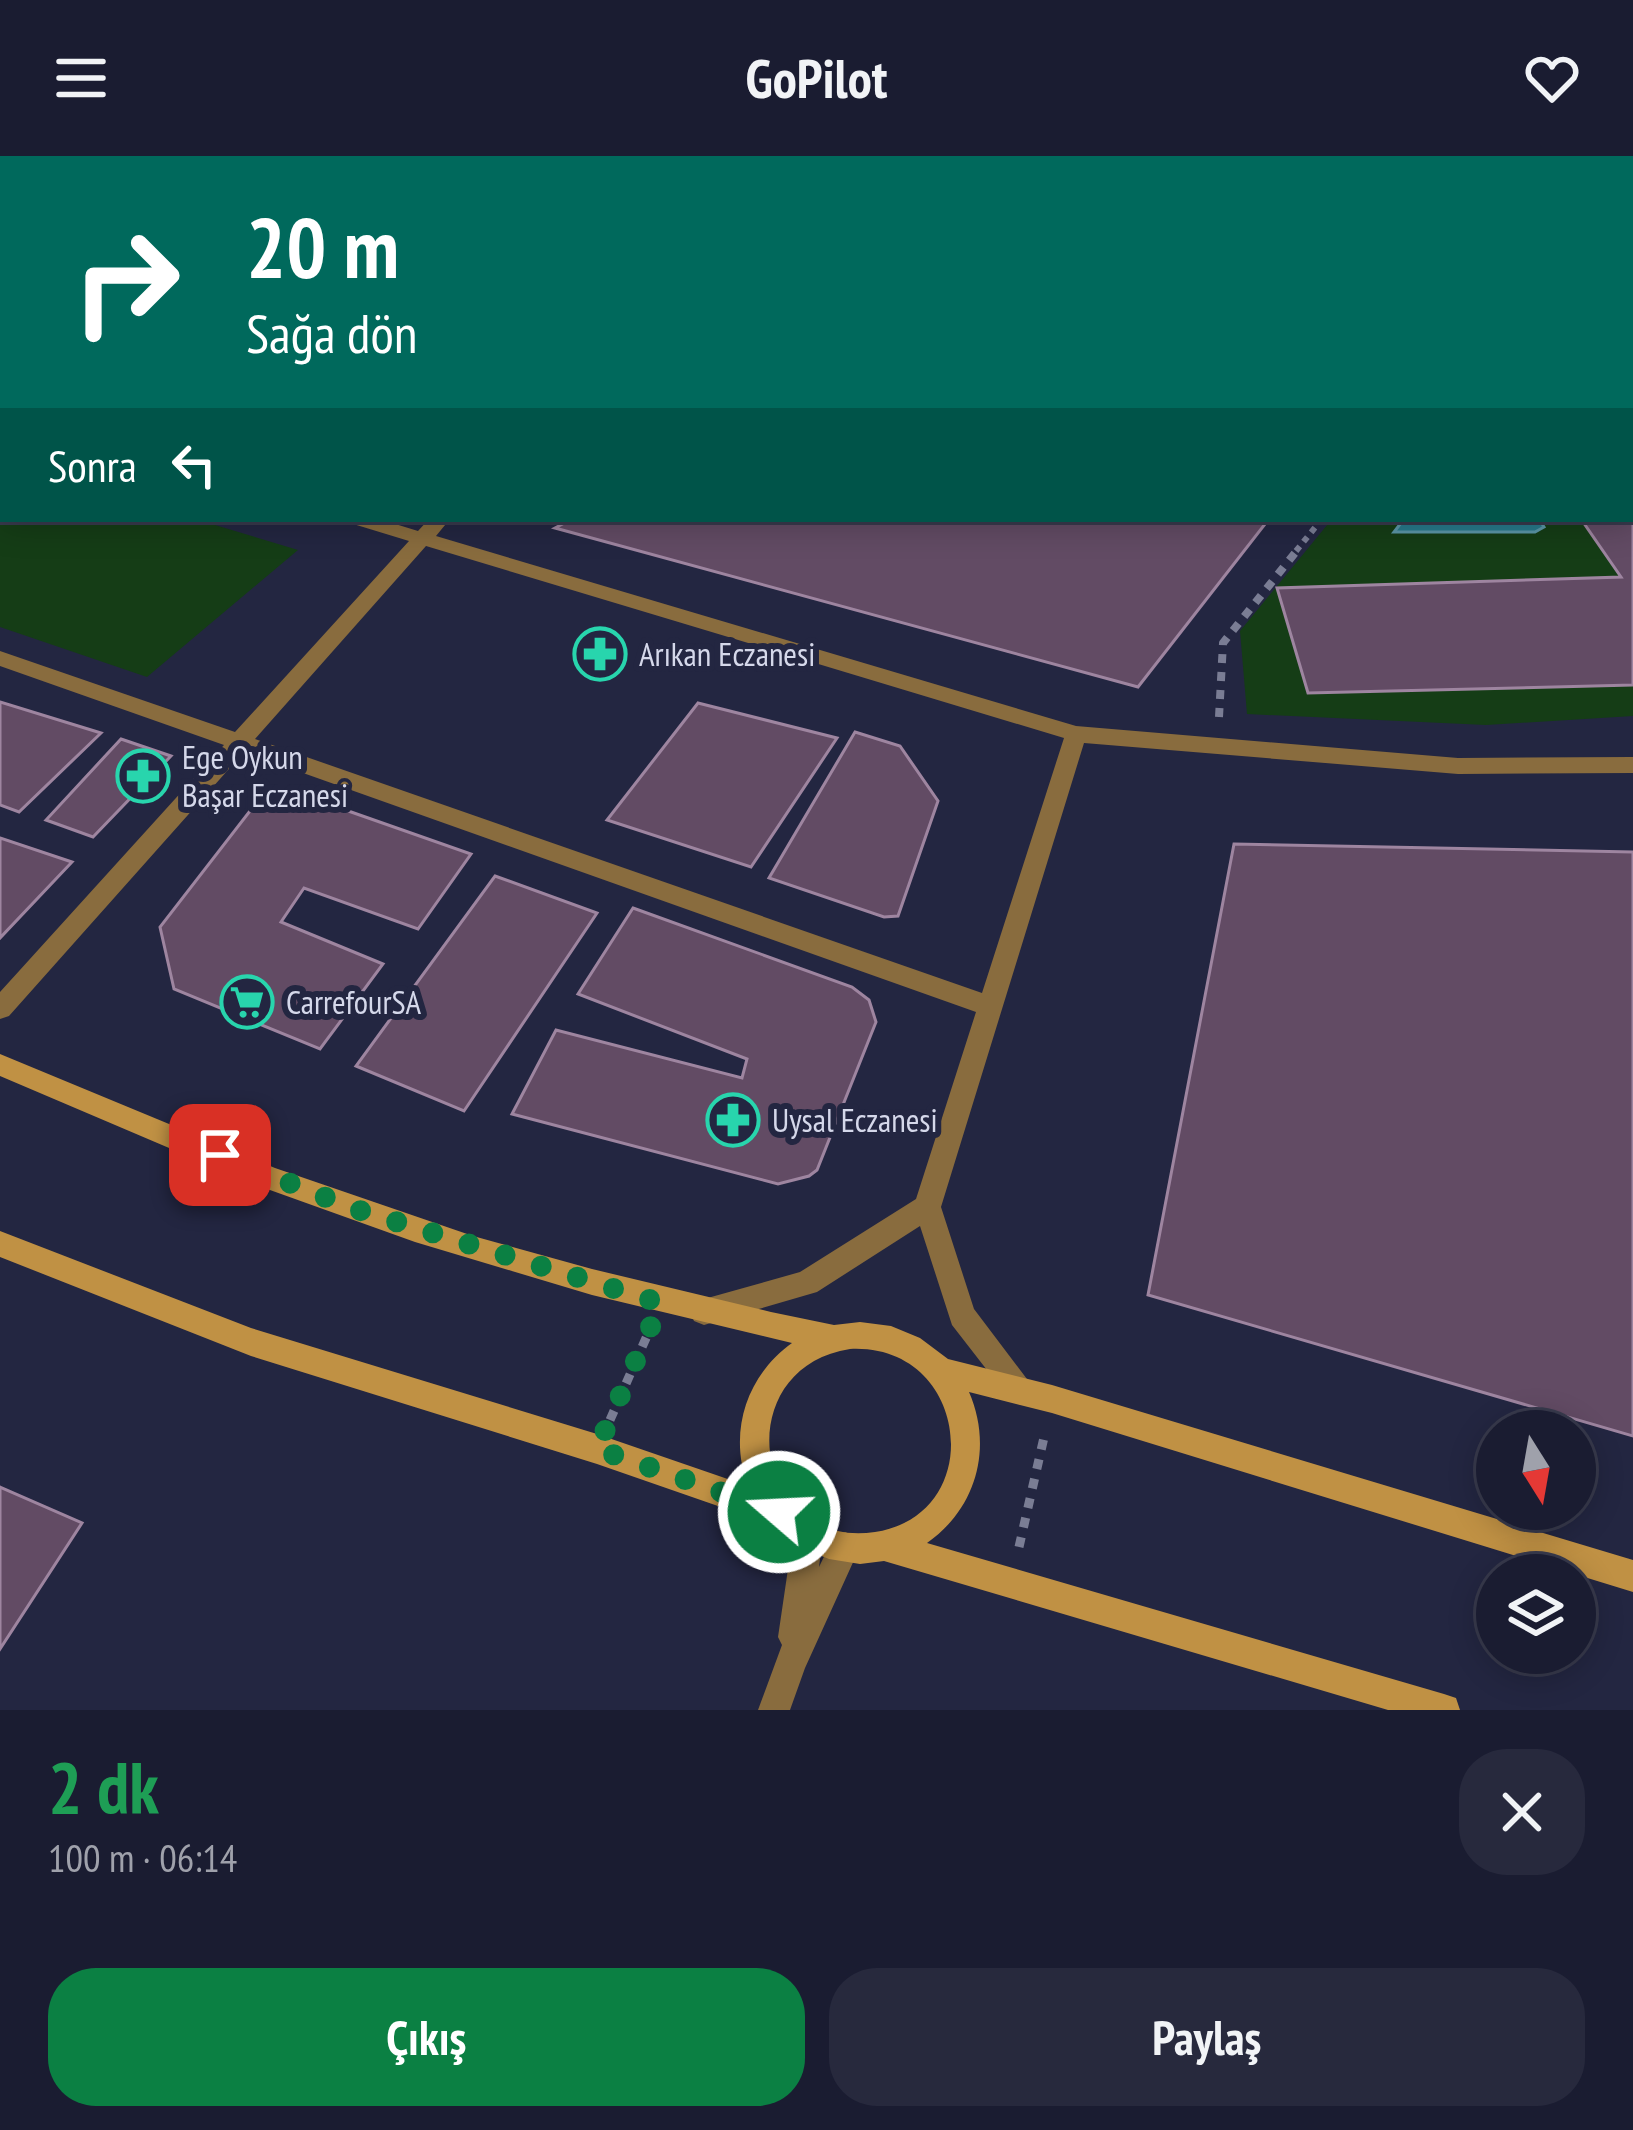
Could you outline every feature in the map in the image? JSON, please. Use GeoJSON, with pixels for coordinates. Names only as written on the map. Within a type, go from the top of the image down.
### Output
{"type":"FeatureCollection","features":[{"type":"Feature","properties":{"kind":"main road"},"geometry":{"type":"LineString","coordinates":[[0,1065],[352,1208],[661,1303],[832,1338],[866,1336],[910,1345],[950,1384],[964,1414],[968,1448],[961,1482],[944,1511],[916,1534],[884,1546]]}},
{"type":"Feature","properties":{"kind":"main road"},"geometry":{"type":"LineString","coordinates":[[0,1244],[250,1342],[597,1449],[779,1512],[808,1535],[844,1547],[884,1546],[1444,1710]]}},
{"type":"Feature","properties":{"kind":"main road"},"geometry":{"type":"LineString","coordinates":[[779,1512],[759,1480],[752,1443],[757,1407],[774,1376],[800,1352],[832,1338]]}},
{"type":"Feature","properties":{"kind":"main road"},"geometry":{"type":"LineString","coordinates":[[937,1370],[1052,1399],[1633,1576]]}},
{"type":"Feature","properties":{"kind":"street"},"geometry":{"type":"LineString","coordinates":[[367,522],[1076,734],[1459,766],[1633,765]]}},
{"type":"Feature","properties":{"kind":"street"},"geometry":{"type":"LineString","coordinates":[[0,1009],[437,522]]}},
{"type":"Feature","properties":{"kind":"street"},"geometry":{"type":"LineString","coordinates":[[0,658],[992,1007]]}},
{"type":"Feature","properties":{"kind":"street"},"geometry":{"type":"LineString","coordinates":[[1021,1391],[962,1316],[927,1207],[1076,734]]}},
{"type":"Feature","properties":{"kind":"street"},"geometry":{"type":"LineString","coordinates":[[703,1312],[807,1283],[927,1207]]}},
{"type":"Feature","properties":{"kind":"street"},"geometry":{"type":"LineString","coordinates":[[790,1663],[808,1535]]}},
{"type":"Feature","properties":{"kind":"street"},"geometry":{"type":"LineString","coordinates":[[774,1710],[790,1663],[844,1547]]}},
{"type":"Feature","properties":{"kind":"path"},"geometry":{"type":"LineString","coordinates":[[1217,749],[1223,644],[1320,522]]}},
{"type":"Feature","properties":{"kind":"path"},"geometry":{"type":"LineString","coordinates":[[597,1449],[661,1303]]}},
{"type":"Feature","properties":{"kind":"path"},"geometry":{"type":"LineString","coordinates":[[1011,1583],[1052,1399]]}},
{"type":"Feature","properties":{"kind":"shaded area"},"geometry":{"type":"Polygon","coordinates":[[[0,522],[205,522],[298,550],[147,677],[0,627],[0,522]]]}},
{"type":"Feature","properties":{"kind":"shaded area"},"geometry":{"type":"Polygon","coordinates":[[[1330,522],[1633,522],[1633,716],[1486,725],[1247,714],[1240,631],[1330,522]]]}},
{"type":"Feature","properties":{"kind":"shaded area"},"geometry":{"type":"Polygon","coordinates":[[[1402,522],[1541,522],[1544,527],[1535,532],[1394,532],[1402,522]]]}},
{"type":"Feature","properties":{"kind":"building"},"geometry":{"type":"Polygon","coordinates":[[[566,522],[1267,522],[1138,687],[555,528],[566,522]]]}},
{"type":"Feature","properties":{"kind":"building"},"geometry":{"type":"Polygon","coordinates":[[[1583,522],[1633,522],[1633,685],[1308,693],[1277,588],[1621,577],[1583,522]]]}},
{"type":"Feature","properties":{"kind":"building"},"geometry":{"type":"Polygon","coordinates":[[[0,702],[101,733],[19,812],[0,805],[0,702]]]}},
{"type":"Feature","properties":{"kind":"building"},"geometry":{"type":"Polygon","coordinates":[[[698,703],[837,738],[751,867],[607,820],[698,703]]]}},
{"type":"Feature","properties":{"kind":"building"},"geometry":{"type":"Polygon","coordinates":[[[855,732],[900,746],[938,801],[898,916],[884,917],[769,878],[855,732]]]}},
{"type":"Feature","properties":{"kind":"building"},"geometry":{"type":"Polygon","coordinates":[[[121,739],[171,756],[93,837],[46,820],[121,739]]]}},
{"type":"Feature","properties":{"kind":"building"},"geometry":{"type":"Polygon","coordinates":[[[297,793],[471,854],[418,929],[304,888],[281,922],[383,964],[320,1049],[174,989],[160,927],[253,807],[297,793]]]}},
{"type":"Feature","properties":{"kind":"building"},"geometry":{"type":"Polygon","coordinates":[[[0,838],[72,862],[0,938],[0,838]]]}},
{"type":"Feature","properties":{"kind":"building"},"geometry":{"type":"Polygon","coordinates":[[[1234,844],[1633,852],[1633,1436],[1596,1425],[1596,1410],[1544,1410],[1148,1295],[1234,844]]]}},
{"type":"Feature","properties":{"kind":"building"},"geometry":{"type":"Polygon","coordinates":[[[495,876],[597,913],[464,1111],[356,1066],[495,876]]]}},
{"type":"Feature","properties":{"kind":"building"},"geometry":{"type":"Polygon","coordinates":[[[633,908],[852,987],[869,1000],[876,1022],[817,1170],[809,1176],[778,1184],[512,1114],[556,1030],[742,1078],[747,1059],[578,994],[633,908]]]}},
{"type":"Feature","properties":{"kind":"building"},"geometry":{"type":"Polygon","coordinates":[[[0,1487],[82,1523],[0,1649],[0,1487]]]}},
{"type":"Feature","properties":{"kind":"place","name":"Arıkan Eczanesi"},"geometry":{"type":"Point","coordinates":[600,654]}},
{"type":"Feature","properties":{"kind":"place","name":"Ege Oykun Başar Eczanesi"},"geometry":{"type":"Point","coordinates":[143,776]}},
{"type":"Feature","properties":{"kind":"place","name":"CarrefourSA"},"geometry":{"type":"Point","coordinates":[247,1002]}},
{"type":"Feature","properties":{"kind":"place","name":"Uysal Eczanesi"},"geometry":{"type":"Point","coordinates":[733,1120]}},
{"type":"Feature","properties":{"kind":"route"},"geometry":{"type":"LineString","coordinates":[[220,1155],[352,1208],[661,1303],[597,1449],[779,1512]]}}]}
